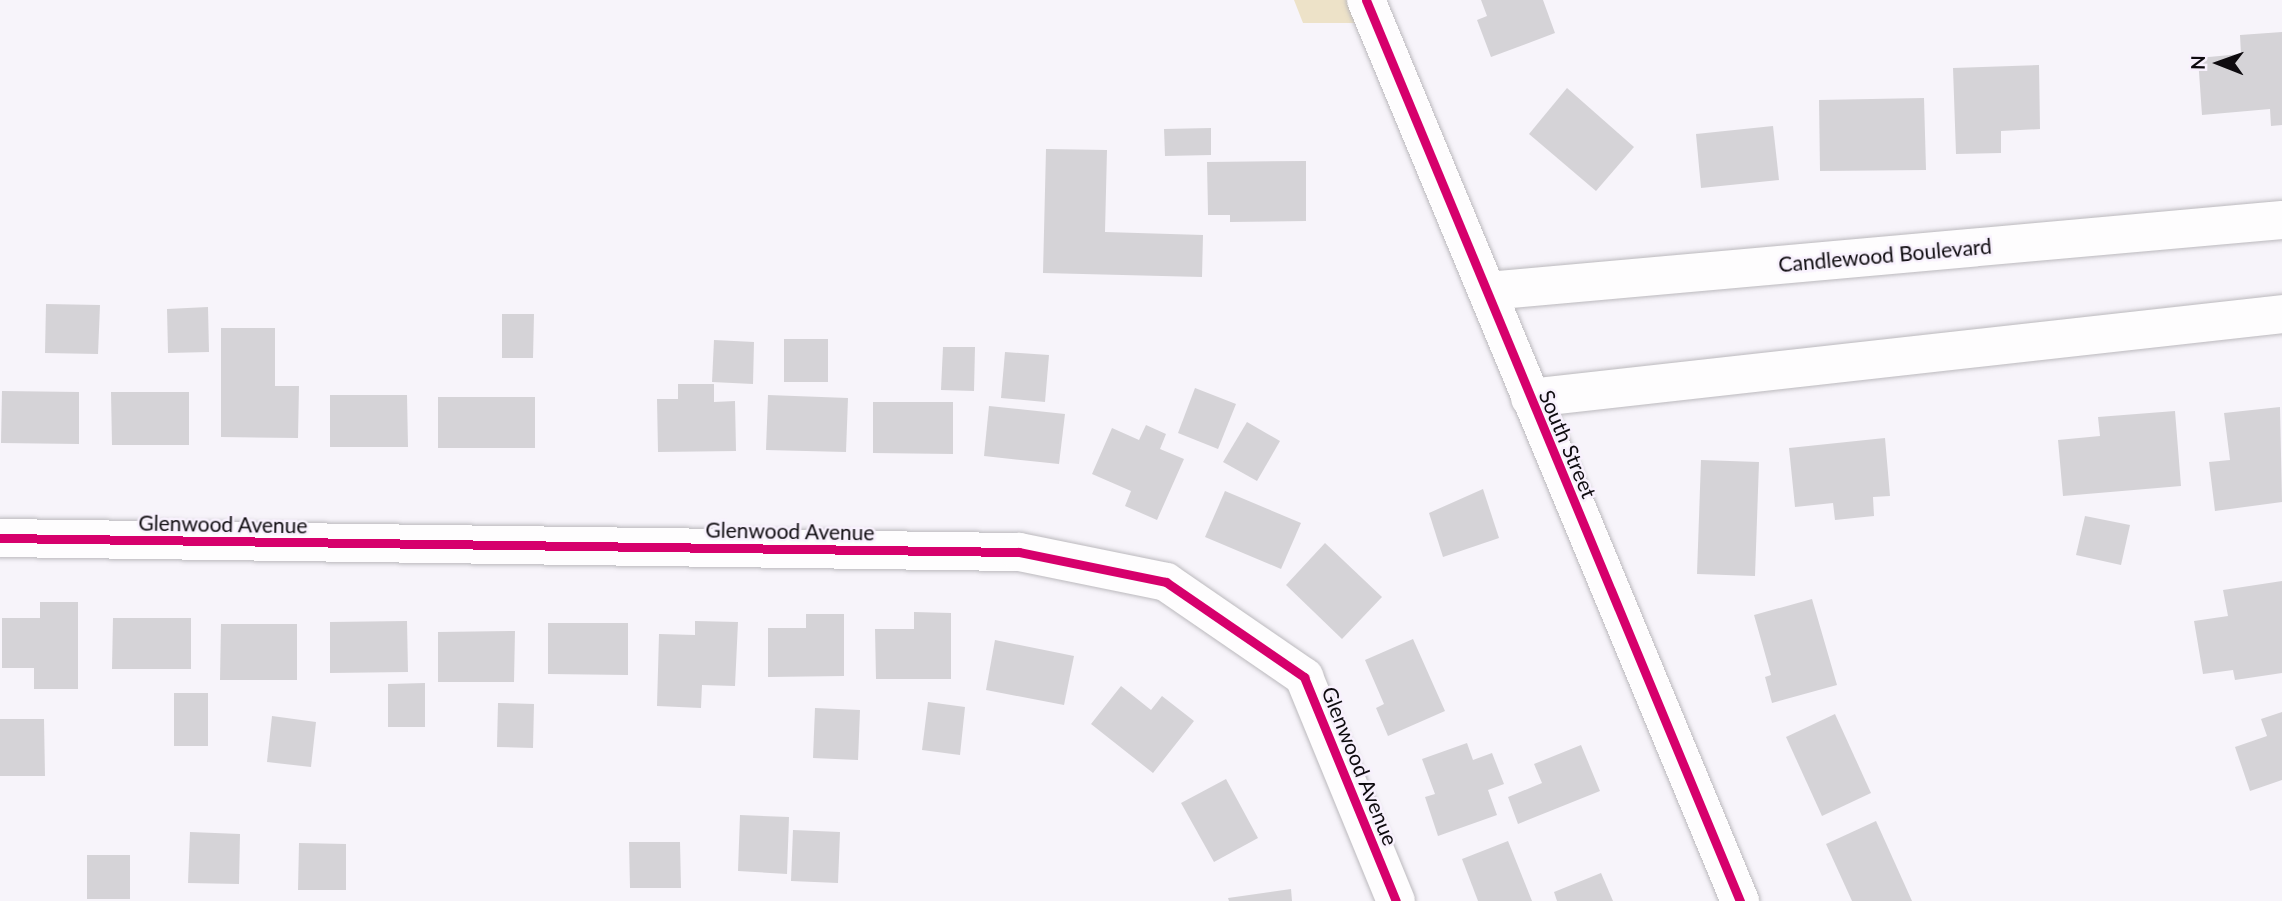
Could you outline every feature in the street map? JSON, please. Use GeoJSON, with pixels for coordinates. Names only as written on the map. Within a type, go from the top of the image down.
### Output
{"type":"FeatureCollection","features":[{"type":"Feature","properties":{"kind":"street","name":"South Street"},"geometry":{"type":"LineString","coordinates":[[1366,0],[1740,901]]}},
{"type":"Feature","properties":{"kind":"street","name":"Candlewood Boulevard"},"geometry":{"type":"LineString","coordinates":[[1488,291],[2282,220]]}},
{"type":"Feature","properties":{"kind":"street"},"geometry":{"type":"LineString","coordinates":[[1530,397],[2282,314]]}},
{"type":"Feature","properties":{"kind":"street","name":"Glenwood Avenue"},"geometry":{"type":"LineString","coordinates":[[0,538],[1019,552],[1166,582],[1304,677],[1396,901]]}},
{"type":"Feature","properties":{"kind":"shaded area"},"geometry":{"type":"Polygon","coordinates":[[[1294,0],[1366,0],[1376,23],[1303,23],[1294,0]]]}},
{"type":"Feature","properties":{"kind":"building"},"geometry":{"type":"Polygon","coordinates":[[[1481,0],[1543,0],[1555,33],[1491,57],[1477,20],[1487,16],[1481,0]]]}},
{"type":"Feature","properties":{"kind":"building"},"geometry":{"type":"Polygon","coordinates":[[[2282,32],[2282,125],[2271,126],[2270,109],[2202,115],[2198,58],[2241,54],[2240,35],[2282,32]]]}},
{"type":"Feature","properties":{"kind":"building"},"geometry":{"type":"Polygon","coordinates":[[[2039,65],[2040,129],[2001,131],[2001,153],[1956,154],[1953,68],[2039,65]]]}},
{"type":"Feature","properties":{"kind":"building"},"geometry":{"type":"Polygon","coordinates":[[[1567,88],[1634,147],[1596,191],[1529,134],[1567,88]]]}},
{"type":"Feature","properties":{"kind":"building"},"geometry":{"type":"Polygon","coordinates":[[[1924,98],[1926,170],[1820,171],[1819,100],[1924,98]]]}},
{"type":"Feature","properties":{"kind":"building"},"geometry":{"type":"Polygon","coordinates":[[[1773,126],[1779,180],[1701,188],[1696,134],[1773,126]]]}},
{"type":"Feature","properties":{"kind":"building"},"geometry":{"type":"Polygon","coordinates":[[[1211,128],[1211,155],[1165,156],[1164,129],[1211,128]]]}},
{"type":"Feature","properties":{"kind":"building"},"geometry":{"type":"Polygon","coordinates":[[[1046,149],[1107,150],[1105,232],[1203,235],[1202,277],[1043,273],[1046,149]]]}},
{"type":"Feature","properties":{"kind":"building"},"geometry":{"type":"Polygon","coordinates":[[[1306,161],[1306,221],[1230,222],[1230,215],[1208,215],[1207,162],[1306,161]]]}},
{"type":"Feature","properties":{"kind":"building"},"geometry":{"type":"Polygon","coordinates":[[[46,304],[100,305],[98,354],[45,353],[46,304]]]}},
{"type":"Feature","properties":{"kind":"building"},"geometry":{"type":"Polygon","coordinates":[[[208,307],[209,352],[168,353],[167,309],[208,307]]]}},
{"type":"Feature","properties":{"kind":"building"},"geometry":{"type":"Polygon","coordinates":[[[502,314],[534,314],[533,358],[502,358],[502,314]]]}},
{"type":"Feature","properties":{"kind":"building"},"geometry":{"type":"Polygon","coordinates":[[[221,328],[275,328],[275,386],[299,386],[298,438],[221,437],[221,328]]]}},
{"type":"Feature","properties":{"kind":"building"},"geometry":{"type":"Polygon","coordinates":[[[784,339],[828,339],[828,382],[784,382],[784,339]]]}},
{"type":"Feature","properties":{"kind":"building"},"geometry":{"type":"Polygon","coordinates":[[[714,340],[754,342],[753,384],[712,382],[714,340]]]}},
{"type":"Feature","properties":{"kind":"building"},"geometry":{"type":"Polygon","coordinates":[[[943,347],[975,347],[974,391],[941,390],[943,347]]]}},
{"type":"Feature","properties":{"kind":"building"},"geometry":{"type":"Polygon","coordinates":[[[1005,352],[1049,355],[1045,402],[1001,398],[1005,352]]]}},
{"type":"Feature","properties":{"kind":"building"},"geometry":{"type":"Polygon","coordinates":[[[678,384],[714,384],[714,402],[735,401],[736,451],[658,452],[657,399],[678,399],[678,384]]]}},
{"type":"Feature","properties":{"kind":"building"},"geometry":{"type":"Polygon","coordinates":[[[1195,388],[1236,404],[1218,449],[1178,433],[1195,388]]]}},
{"type":"Feature","properties":{"kind":"building"},"geometry":{"type":"Polygon","coordinates":[[[2,391],[79,392],[79,444],[1,443],[2,391]]]}},
{"type":"Feature","properties":{"kind":"building"},"geometry":{"type":"Polygon","coordinates":[[[111,392],[189,392],[189,445],[112,445],[111,392]]]}},
{"type":"Feature","properties":{"kind":"building"},"geometry":{"type":"Polygon","coordinates":[[[330,395],[407,395],[408,447],[330,447],[330,395]]]}},
{"type":"Feature","properties":{"kind":"building"},"geometry":{"type":"Polygon","coordinates":[[[768,395],[848,398],[846,452],[766,450],[768,395]]]}},
{"type":"Feature","properties":{"kind":"building"},"geometry":{"type":"Polygon","coordinates":[[[438,397],[535,397],[535,448],[438,448],[438,397]]]}},
{"type":"Feature","properties":{"kind":"building"},"geometry":{"type":"Polygon","coordinates":[[[873,402],[953,402],[953,454],[873,453],[873,402]]]}},
{"type":"Feature","properties":{"kind":"building"},"geometry":{"type":"Polygon","coordinates":[[[989,406],[1065,414],[1059,464],[984,456],[989,406]]]}},
{"type":"Feature","properties":{"kind":"building"},"geometry":{"type":"Polygon","coordinates":[[[2280,407],[2282,502],[2215,511],[2209,462],[2230,460],[2224,413],[2280,407]]]}},
{"type":"Feature","properties":{"kind":"building"},"geometry":{"type":"Polygon","coordinates":[[[2175,411],[2181,486],[2063,496],[2058,440],[2100,436],[2098,417],[2175,411]]]}},
{"type":"Feature","properties":{"kind":"building"},"geometry":{"type":"Polygon","coordinates":[[[1247,422],[1280,441],[1257,481],[1223,462],[1247,422]]]}},
{"type":"Feature","properties":{"kind":"building"},"geometry":{"type":"Polygon","coordinates":[[[1146,425],[1166,434],[1160,449],[1184,459],[1157,520],[1125,506],[1131,491],[1092,474],[1112,428],[1139,440],[1146,425]]]}},
{"type":"Feature","properties":{"kind":"building"},"geometry":{"type":"Polygon","coordinates":[[[1885,438],[1890,496],[1873,497],[1874,516],[1835,520],[1833,503],[1795,507],[1789,448],[1885,438]]]}},
{"type":"Feature","properties":{"kind":"building"},"geometry":{"type":"Polygon","coordinates":[[[1701,460],[1759,462],[1755,576],[1697,574],[1701,460]]]}},
{"type":"Feature","properties":{"kind":"building"},"geometry":{"type":"Polygon","coordinates":[[[1483,489],[1499,538],[1443,557],[1429,513],[1483,489]]]}},
{"type":"Feature","properties":{"kind":"building"},"geometry":{"type":"Polygon","coordinates":[[[1225,491],[1301,523],[1281,569],[1205,537],[1225,491]]]}},
{"type":"Feature","properties":{"kind":"building"},"geometry":{"type":"Polygon","coordinates":[[[2085,516],[2130,525],[2121,565],[2076,555],[2085,516]]]}},
{"type":"Feature","properties":{"kind":"building"},"geometry":{"type":"Polygon","coordinates":[[[1325,543],[1382,597],[1342,639],[1286,585],[1325,543]]]}},
{"type":"Feature","properties":{"kind":"building"},"geometry":{"type":"Polygon","coordinates":[[[2282,581],[2282,673],[2235,680],[2233,670],[2203,674],[2194,621],[2228,616],[2223,590],[2282,581]]]}},
{"type":"Feature","properties":{"kind":"building"},"geometry":{"type":"Polygon","coordinates":[[[1812,599],[1837,685],[1772,703],[1765,677],[1771,675],[1754,615],[1812,599]]]}},
{"type":"Feature","properties":{"kind":"building"},"geometry":{"type":"Polygon","coordinates":[[[40,602],[78,602],[78,689],[34,689],[34,668],[2,668],[2,618],[40,618],[40,602]]]}},
{"type":"Feature","properties":{"kind":"building"},"geometry":{"type":"Polygon","coordinates":[[[914,612],[951,613],[951,679],[876,679],[875,629],[914,629],[914,612]]]}},
{"type":"Feature","properties":{"kind":"building"},"geometry":{"type":"Polygon","coordinates":[[[806,614],[844,614],[844,676],[768,677],[768,628],[806,628],[806,614]]]}},
{"type":"Feature","properties":{"kind":"building"},"geometry":{"type":"Polygon","coordinates":[[[113,618],[191,618],[191,669],[112,669],[113,618]]]}},
{"type":"Feature","properties":{"kind":"building"},"geometry":{"type":"Polygon","coordinates":[[[407,621],[408,672],[330,673],[330,622],[407,621]]]}},
{"type":"Feature","properties":{"kind":"building"},"geometry":{"type":"Polygon","coordinates":[[[695,621],[738,622],[735,686],[702,685],[701,708],[657,706],[659,634],[695,635],[695,621]]]}},
{"type":"Feature","properties":{"kind":"building"},"geometry":{"type":"Polygon","coordinates":[[[548,623],[628,623],[628,675],[548,674],[548,623]]]}},
{"type":"Feature","properties":{"kind":"building"},"geometry":{"type":"Polygon","coordinates":[[[221,624],[297,624],[297,680],[220,680],[221,624]]]}},
{"type":"Feature","properties":{"kind":"building"},"geometry":{"type":"Polygon","coordinates":[[[515,631],[514,682],[438,682],[438,632],[515,631]]]}},
{"type":"Feature","properties":{"kind":"building"},"geometry":{"type":"Polygon","coordinates":[[[1413,639],[1445,711],[1388,736],[1376,708],[1384,704],[1365,660],[1413,639]]]}},
{"type":"Feature","properties":{"kind":"building"},"geometry":{"type":"Polygon","coordinates":[[[995,640],[1074,656],[1064,705],[986,690],[995,640]]]}},
{"type":"Feature","properties":{"kind":"building"},"geometry":{"type":"Polygon","coordinates":[[[425,683],[425,727],[388,727],[388,684],[425,683]]]}},
{"type":"Feature","properties":{"kind":"building"},"geometry":{"type":"Polygon","coordinates":[[[1121,686],[1151,710],[1162,696],[1194,721],[1153,773],[1091,724],[1121,686]]]}},
{"type":"Feature","properties":{"kind":"building"},"geometry":{"type":"Polygon","coordinates":[[[174,693],[208,693],[208,746],[174,746],[174,693]]]}},
{"type":"Feature","properties":{"kind":"building"},"geometry":{"type":"Polygon","coordinates":[[[928,702],[965,707],[960,755],[922,750],[928,702]]]}},
{"type":"Feature","properties":{"kind":"building"},"geometry":{"type":"Polygon","coordinates":[[[498,703],[534,704],[533,748],[497,747],[498,703]]]}},
{"type":"Feature","properties":{"kind":"building"},"geometry":{"type":"Polygon","coordinates":[[[815,708],[860,710],[858,760],[813,758],[815,708]]]}},
{"type":"Feature","properties":{"kind":"building"},"geometry":{"type":"Polygon","coordinates":[[[2282,712],[2282,780],[2250,791],[2235,747],[2267,736],[2261,719],[2282,712]]]}},
{"type":"Feature","properties":{"kind":"building"},"geometry":{"type":"Polygon","coordinates":[[[1835,714],[1871,793],[1822,816],[1786,737],[1835,714]]]}},
{"type":"Feature","properties":{"kind":"building"},"geometry":{"type":"Polygon","coordinates":[[[272,716],[316,722],[311,767],[267,762],[272,716]]]}},
{"type":"Feature","properties":{"kind":"building"},"geometry":{"type":"Polygon","coordinates":[[[0,719],[44,719],[45,776],[0,776],[0,719]]]}},
{"type":"Feature","properties":{"kind":"building"},"geometry":{"type":"Polygon","coordinates":[[[1467,743],[1473,760],[1492,753],[1504,784],[1488,790],[1497,815],[1438,836],[1425,797],[1435,794],[1422,759],[1467,743]]]}},
{"type":"Feature","properties":{"kind":"building"},"geometry":{"type":"Polygon","coordinates":[[[1581,745],[1600,791],[1518,824],[1508,797],[1542,783],[1534,764],[1581,745]]]}},
{"type":"Feature","properties":{"kind":"building"},"geometry":{"type":"Polygon","coordinates":[[[1226,779],[1258,838],[1214,862],[1181,803],[1226,779]]]}},
{"type":"Feature","properties":{"kind":"building"},"geometry":{"type":"Polygon","coordinates":[[[740,815],[789,817],[787,874],[738,871],[740,815]]]}},
{"type":"Feature","properties":{"kind":"building"},"geometry":{"type":"Polygon","coordinates":[[[1876,821],[1912,901],[1852,901],[1826,844],[1876,821]]]}},
{"type":"Feature","properties":{"kind":"building"},"geometry":{"type":"Polygon","coordinates":[[[793,830],[840,832],[838,883],[791,881],[793,830]]]}},
{"type":"Feature","properties":{"kind":"building"},"geometry":{"type":"Polygon","coordinates":[[[190,832],[240,834],[239,884],[188,883],[190,832]]]}},
{"type":"Feature","properties":{"kind":"building"},"geometry":{"type":"Polygon","coordinates":[[[1508,841],[1532,901],[1478,901],[1462,859],[1508,841]]]}},
{"type":"Feature","properties":{"kind":"building"},"geometry":{"type":"Polygon","coordinates":[[[629,842],[680,842],[681,888],[630,888],[629,842]]]}},
{"type":"Feature","properties":{"kind":"building"},"geometry":{"type":"Polygon","coordinates":[[[299,843],[346,844],[346,890],[298,890],[299,843]]]}},
{"type":"Feature","properties":{"kind":"building"},"geometry":{"type":"Polygon","coordinates":[[[87,855],[130,855],[130,899],[87,899],[87,855]]]}},
{"type":"Feature","properties":{"kind":"building"},"geometry":{"type":"Polygon","coordinates":[[[1601,873],[1613,901],[1557,901],[1554,892],[1601,873]]]}},
{"type":"Feature","properties":{"kind":"building"},"geometry":{"type":"Polygon","coordinates":[[[1291,889],[1292,901],[1229,901],[1228,898],[1291,889]]]}},
{"type":"Feature","properties":{"kind":"cycle path"},"geometry":{"type":"LineString","coordinates":[[1366,0],[1740,901]]}},
{"type":"Feature","properties":{"kind":"cycle path"},"geometry":{"type":"LineString","coordinates":[[0,538],[1019,552],[1166,582],[1304,677],[1396,901]]}}]}
